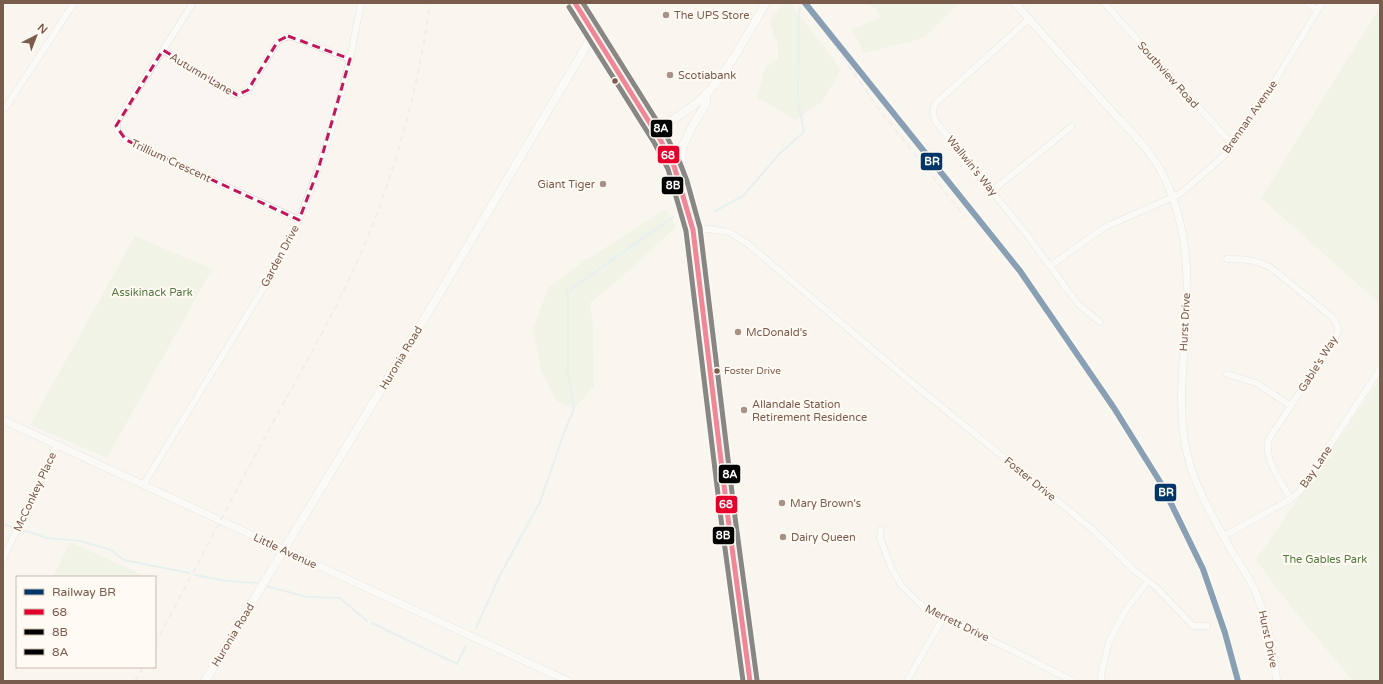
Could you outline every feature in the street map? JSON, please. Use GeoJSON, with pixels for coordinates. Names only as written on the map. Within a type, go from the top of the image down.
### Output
{"type":"FeatureCollection","features":[{"type":"Feature","properties":{"kind":"main road"},"geometry":{"type":"LineString","coordinates":[[575,3],[654,130],[674,166],[693,230],[728,518],[750,681]]}},
{"type":"Feature","properties":{"kind":"main road"},"geometry":{"type":"LineString","coordinates":[[654,130],[688,110],[719,80],[766,3]]}},
{"type":"Feature","properties":{"kind":"main road","name":"Huronia Road"},"geometry":{"type":"LineString","coordinates":[[205,681],[431,308],[594,33]]}},
{"type":"Feature","properties":{"kind":"main road"},"geometry":{"type":"LineString","coordinates":[[680,183],[682,148],[693,125],[706,104],[706,94]]}},
{"type":"Feature","properties":{"kind":"street"},"geometry":{"type":"LineString","coordinates":[[3,108],[6,107],[74,3]]}},
{"type":"Feature","properties":{"kind":"street","name":"Trillium Crescent"},"geometry":{"type":"LineString","coordinates":[[193,3],[118,120],[116,126],[121,136],[126,140],[299,220]]}},
{"type":"Feature","properties":{"kind":"street","name":"Garden Drive"},"geometry":{"type":"LineString","coordinates":[[143,485],[260,294],[299,220],[329,138],[350,59],[361,3]]}},
{"type":"Feature","properties":{"kind":"street","name":"Hurst Drive"},"geometry":{"type":"LineString","coordinates":[[1015,3],[1149,154],[1163,174],[1173,198],[1182,233],[1187,279],[1182,402],[1184,437],[1194,477],[1204,500],[1246,574],[1262,608],[1269,631],[1277,681]]}},
{"type":"Feature","properties":{"kind":"street","name":"Southview Road"},"geometry":{"type":"LineString","coordinates":[[1104,3],[1234,145]]}},
{"type":"Feature","properties":{"kind":"street"},"geometry":{"type":"LineString","coordinates":[[1307,3],[1317,10]]}},
{"type":"Feature","properties":{"kind":"street","name":"Brennan Avenue"},"geometry":{"type":"LineString","coordinates":[[1050,266],[1105,227],[1173,198],[1202,176],[1234,145],[1264,99],[1322,3]]}},
{"type":"Feature","properties":{"kind":"street","name":"Wallwin's Way"},"geometry":{"type":"LineString","coordinates":[[1029,19],[937,102],[933,108],[934,117],[936,122],[1024,231],[1078,304],[1100,322]]}},
{"type":"Feature","properties":{"kind":"street","name":"Autumn Lane"},"geometry":{"type":"LineString","coordinates":[[163,50],[237,95],[248,90],[278,41],[283,37],[293,37],[350,59]]}},
{"type":"Feature","properties":{"kind":"street"},"geometry":{"type":"LineString","coordinates":[[992,191],[1071,127]]}},
{"type":"Feature","properties":{"kind":"street","name":"Foster Drive"},"geometry":{"type":"LineString","coordinates":[[693,230],[708,229],[729,232],[748,244],[911,382],[1092,529],[1147,582],[1156,588],[1193,626],[1207,626]]}},
{"type":"Feature","properties":{"kind":"street","name":"Gable's Way"},"geometry":{"type":"LineString","coordinates":[[1227,258],[1251,259],[1270,267],[1331,316],[1339,329],[1337,335],[1270,439],[1267,451],[1269,458],[1291,499]]}},
{"type":"Feature","properties":{"kind":"street","name":"Bay Lane"},"geometry":{"type":"LineString","coordinates":[[1224,536],[1291,499],[1303,485],[1380,369]]}},
{"type":"Feature","properties":{"kind":"street"},"geometry":{"type":"LineString","coordinates":[[1228,374],[1256,382],[1291,406]]}},
{"type":"Feature","properties":{"kind":"street","name":"Little Avenue"},"geometry":{"type":"LineString","coordinates":[[3,420],[56,446],[568,681]]}},
{"type":"Feature","properties":{"kind":"street","name":"McConkey Place"},"geometry":{"type":"LineString","coordinates":[[3,560],[56,446]]}},
{"type":"Feature","properties":{"kind":"street","name":"Merrett Drive"},"geometry":{"type":"LineString","coordinates":[[881,530],[880,538],[891,567],[901,585],[923,607],[1073,681]]}},
{"type":"Feature","properties":{"kind":"street"},"geometry":{"type":"LineString","coordinates":[[1101,681],[1108,642],[1125,611],[1147,582]]}},
{"type":"Feature","properties":{"kind":"street"},"geometry":{"type":"LineString","coordinates":[[907,681],[943,618]]}},
{"type":"Feature","properties":{"kind":"highlighted area"},"geometry":{"type":"Polygon","coordinates":[[[288,36],[350,59],[318,170],[299,220],[126,140],[116,126],[163,50],[237,95],[248,90],[278,41],[288,36]]]}},
{"type":"Feature","properties":{"kind":"green space"},"geometry":{"type":"Polygon","coordinates":[[[783,3],[790,3],[841,69],[822,102],[795,120],[757,97],[765,69],[774,60],[778,60],[778,45],[769,21],[783,3]]]}},
{"type":"Feature","properties":{"kind":"green space"},"geometry":{"type":"Polygon","coordinates":[[[861,3],[959,3],[924,38],[864,53],[852,29],[880,18],[876,8],[861,3]]]}},
{"type":"Feature","properties":{"kind":"green space"},"geometry":{"type":"Polygon","coordinates":[[[1380,7],[1380,304],[1261,198],[1380,7]]]}},
{"type":"Feature","properties":{"kind":"green space"},"geometry":{"type":"Polygon","coordinates":[[[666,209],[676,227],[617,281],[590,303],[593,326],[594,386],[574,409],[557,401],[542,372],[533,330],[548,288],[578,265],[666,209]]]}},
{"type":"Feature","properties":{"kind":"green space","name":"Assikinack Park"},"geometry":{"type":"Polygon","coordinates":[[[135,236],[212,269],[107,458],[30,425],[135,236]]]}},
{"type":"Feature","properties":{"kind":"green space","name":"The Gables Park"},"geometry":{"type":"Polygon","coordinates":[[[1380,379],[1380,681],[1353,681],[1291,607],[1256,560],[1380,379]]]}},
{"type":"Feature","properties":{"kind":"green space"},"geometry":{"type":"Polygon","coordinates":[[[70,542],[143,575],[142,576],[53,576],[70,542]]]}},
{"type":"Feature","properties":{"kind":"waterway"},"geometry":{"type":"LineString","coordinates":[[715,211],[743,196],[780,153],[804,132],[798,99],[800,7]]}},
{"type":"Feature","properties":{"kind":"waterway"},"geometry":{"type":"LineString","coordinates":[[476,628],[499,577],[540,502],[574,409],[568,373],[568,291],[673,217]]}},
{"type":"Feature","properties":{"kind":"waterway"},"geometry":{"type":"LineString","coordinates":[[3,524],[12,527]]}},
{"type":"Feature","properties":{"kind":"waterway"},"geometry":{"type":"LineString","coordinates":[[23,530],[47,538],[81,541],[111,550],[124,560],[189,573]]}},
{"type":"Feature","properties":{"kind":"waterway"},"geometry":{"type":"LineString","coordinates":[[195,575],[227,581],[257,583]]}},
{"type":"Feature","properties":{"kind":"waterway"},"geometry":{"type":"LineString","coordinates":[[266,586],[307,597],[340,598],[367,621]]}},
{"type":"Feature","properties":{"kind":"waterway"},"geometry":{"type":"LineString","coordinates":[[372,623],[457,664],[466,646]]}},
{"type":"Feature","properties":{"kind":"railway"},"geometry":{"type":"LineString","coordinates":[[156,642],[256,453],[325,327],[355,267],[381,203],[402,138],[418,71],[430,3]]}},
{"type":"Feature","properties":{"kind":"railway"},"geometry":{"type":"LineString","coordinates":[[808,7],[875,104],[965,217]]}},
{"type":"Feature","properties":{"kind":"railway"},"geometry":{"type":"LineString","coordinates":[[135,681],[142,668]]}},
{"type":"Feature","properties":{"kind":"rail line","name":"BR"},"geometry":{"type":"LineString","coordinates":[[805,3],[1020,271],[1114,408],[1162,485],[1203,569],[1225,633],[1238,681]]}},
{"type":"Feature","properties":{"kind":"transit line","name":"68"},"geometry":{"type":"LineString","coordinates":[[575,3],[661,141],[674,166],[693,230],[728,518],[750,681]]}},
{"type":"Feature","properties":{"kind":"transit line","name":"8A"},"geometry":{"type":"LineString","coordinates":[[583,3],[667,137],[687,181],[700,228],[735,517],[757,680]]}},
{"type":"Feature","properties":{"kind":"transit line","name":"8B"},"geometry":{"type":"LineString","coordinates":[[569,7],[655,144],[668,169],[686,231],[721,519],[743,681]]}},
{"type":"Feature","properties":{"kind":"place","name":"The UPS Store"},"geometry":{"type":"Point","coordinates":[666,15]}},
{"type":"Feature","properties":{"kind":"place","name":"Scotiabank"},"geometry":{"type":"Point","coordinates":[670,75]}},
{"type":"Feature","properties":{"kind":"place","name":"Giant Tiger"},"geometry":{"type":"Point","coordinates":[603,184]}},
{"type":"Feature","properties":{"kind":"place","name":"McDonald's"},"geometry":{"type":"Point","coordinates":[738,332]}},
{"type":"Feature","properties":{"kind":"place","name":"Foster Drive"},"geometry":{"type":"Point","coordinates":[717,371]}},
{"type":"Feature","properties":{"kind":"place","name":"Allandale Station Retirement Residence"},"geometry":{"type":"Point","coordinates":[744,410]}},
{"type":"Feature","properties":{"kind":"place","name":"Mary Brown's"},"geometry":{"type":"Point","coordinates":[782,503]}},
{"type":"Feature","properties":{"kind":"place","name":"Dairy Queen"},"geometry":{"type":"Point","coordinates":[783,537]}}]}
